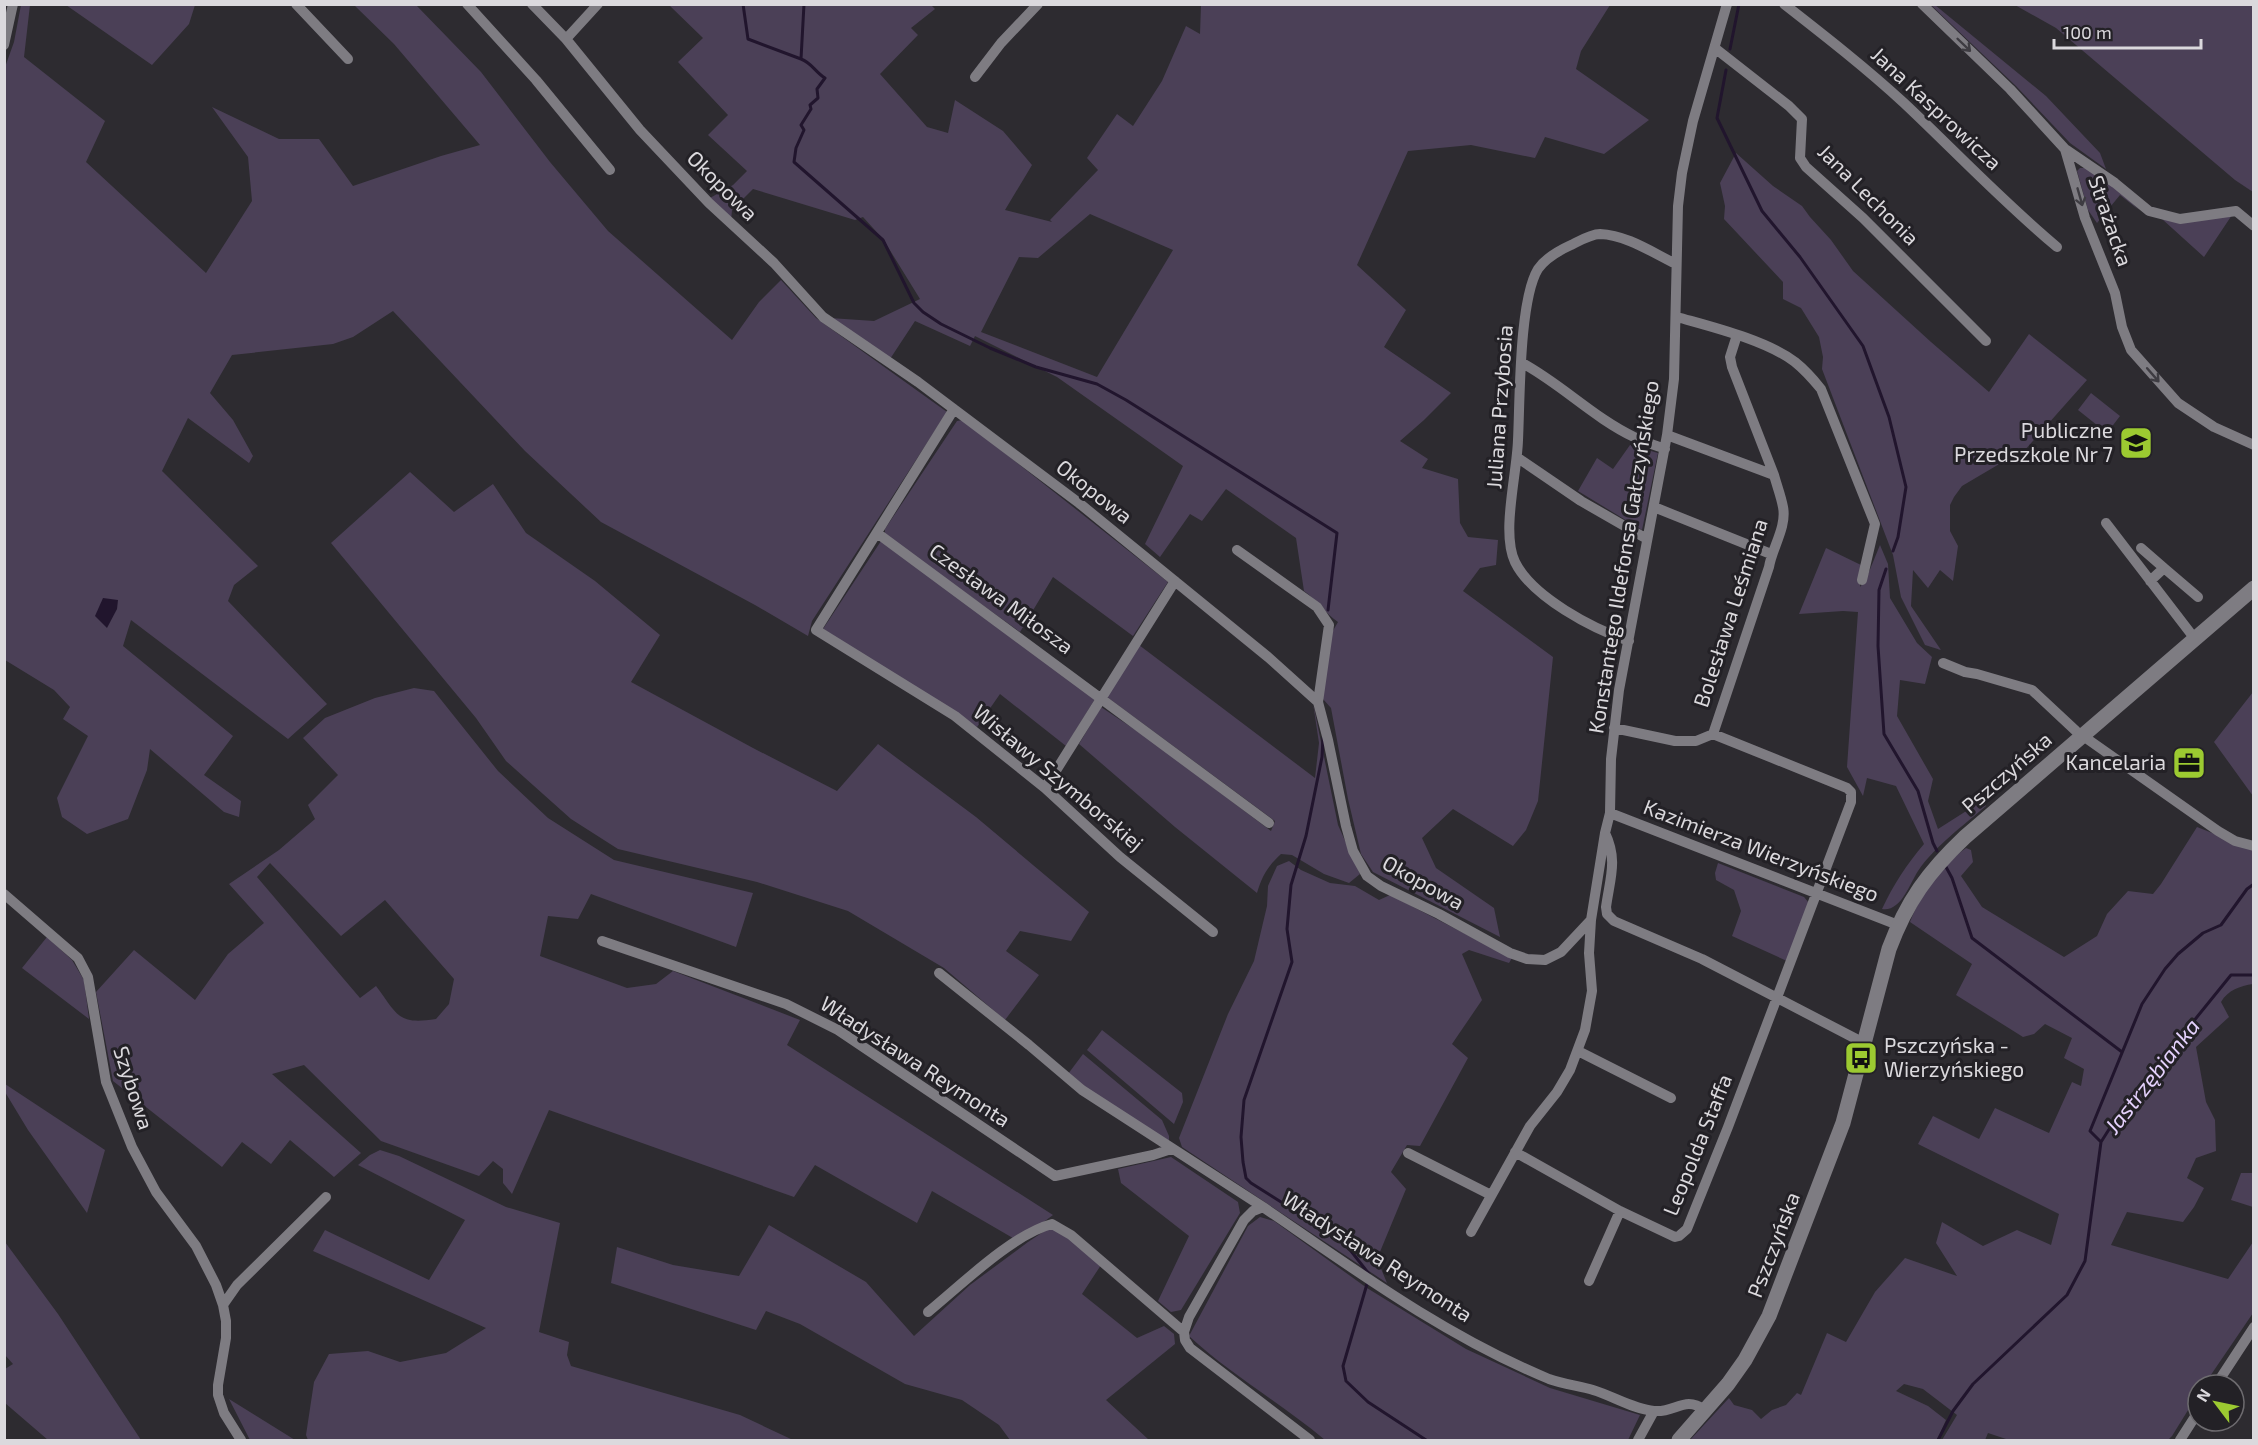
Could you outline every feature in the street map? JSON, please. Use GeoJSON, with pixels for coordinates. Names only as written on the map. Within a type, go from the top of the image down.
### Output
{"type":"FeatureCollection","features":[{"type":"Feature","properties":{"kind":"street"},"geometry":{"type":"LineString","coordinates":[[4,45],[13,4]]}},
{"type":"Feature","properties":{"kind":"street"},"geometry":{"type":"LineString","coordinates":[[296,4],[348,59]]}},
{"type":"Feature","properties":{"kind":"street"},"geometry":{"type":"LineString","coordinates":[[467,4],[536,81],[610,170]]}},
{"type":"Feature","properties":{"kind":"street","name":"Okopowa"},"geometry":{"type":"LineString","coordinates":[[532,4],[566,39],[655,146],[709,203],[774,263],[823,317],[954,409],[1079,503],[1269,657],[1318,702],[1353,851],[1367,876],[1381,886],[1439,914],[1510,953],[1527,959],[1545,960],[1560,952],[1591,920]]}},
{"type":"Feature","properties":{"kind":"street"},"geometry":{"type":"LineString","coordinates":[[566,39],[598,4]]}},
{"type":"Feature","properties":{"kind":"street"},"geometry":{"type":"LineString","coordinates":[[975,76],[1000,43],[1038,4]]}},
{"type":"Feature","properties":{"kind":"street","name":"Konstantego Ildefonsa Gałczyńskiego"},"geometry":{"type":"LineString","coordinates":[[1471,1232],[1530,1126],[1557,1092],[1570,1070],[1585,1030],[1592,991],[1589,953],[1591,920],[1610,813],[1614,728],[1665,449],[1674,379],[1678,206],[1682,173],[1727,4]]}},
{"type":"Feature","properties":{"kind":"street","name":"Jana Kasprowicza"},"geometry":{"type":"LineString","coordinates":[[1784,4],[1852,57],[2020,216],[2057,247]]}},
{"type":"Feature","properties":{"kind":"street","name":"Strażacka"},"geometry":{"type":"LineString","coordinates":[[1922,4],[2010,89],[2065,148],[2085,218],[2115,293],[2122,327],[2131,350],[2178,403],[2214,427],[2253,445]]}},
{"type":"Feature","properties":{"kind":"street","name":"Jana Lechonia"},"geometry":{"type":"LineString","coordinates":[[1716,50],[1789,106],[1802,119],[1800,158],[1806,167],[1863,218],[1986,341]]}},
{"type":"Feature","properties":{"kind":"street"},"geometry":{"type":"LineString","coordinates":[[2065,148],[2115,183],[2149,211],[2180,219],[2236,211],[2253,226]]}},
{"type":"Feature","properties":{"kind":"street","name":"Juliana Przybosia"},"geometry":{"type":"LineString","coordinates":[[1629,641],[1610,635],[1564,608],[1533,586],[1524,577],[1514,560],[1509,530],[1518,458],[1527,300],[1539,268],[1559,250],[1598,234],[1614,236],[1676,264]]}},
{"type":"Feature","properties":{"kind":"street"},"geometry":{"type":"LineString","coordinates":[[1677,317],[1737,335],[1793,361],[1809,374],[1821,389],[1875,524],[1862,579]]}},
{"type":"Feature","properties":{"kind":"street","name":"Bolesława Leśmiana"},"geometry":{"type":"LineString","coordinates":[[1713,734],[1769,567],[1771,554],[1781,530],[1784,509],[1774,475],[1732,367],[1730,357],[1737,335]]}},
{"type":"Feature","properties":{"kind":"street"},"geometry":{"type":"LineString","coordinates":[[1522,363],[1545,375],[1584,405],[1633,436],[1665,449]]}},
{"type":"Feature","properties":{"kind":"street","name":"Wisławy Szymborskiej"},"geometry":{"type":"LineString","coordinates":[[954,409],[816,630],[955,716],[1045,788],[1120,857],[1214,932]]}},
{"type":"Feature","properties":{"kind":"street"},"geometry":{"type":"LineString","coordinates":[[1667,435],[1774,475]]}},
{"type":"Feature","properties":{"kind":"street"},"geometry":{"type":"LineString","coordinates":[[1518,458],[1581,501],[1647,539]]}},
{"type":"Feature","properties":{"kind":"street"},"geometry":{"type":"LineString","coordinates":[[1654,507],[1771,554]]}},
{"type":"Feature","properties":{"kind":"street"},"geometry":{"type":"LineString","coordinates":[[2106,523],[2195,639]]}},
{"type":"Feature","properties":{"kind":"street","name":"Czesława Miłosza"},"geometry":{"type":"LineString","coordinates":[[877,533],[1269,823]]}},
{"type":"Feature","properties":{"kind":"street"},"geometry":{"type":"LineString","coordinates":[[2141,548],[2198,597]]}},
{"type":"Feature","properties":{"kind":"street"},"geometry":{"type":"LineString","coordinates":[[1237,550],[1317,607],[1325,616],[1329,625],[1318,702]]}},
{"type":"Feature","properties":{"kind":"street"},"geometry":{"type":"LineString","coordinates":[[2151,581],[2164,568]]}},
{"type":"Feature","properties":{"kind":"street"},"geometry":{"type":"LineString","coordinates":[[1045,788],[1175,581]]}},
{"type":"Feature","properties":{"kind":"street","name":"Pszczyńska"},"geometry":{"type":"LineString","coordinates":[[1679,1440],[1728,1384],[1769,1316],[1843,1123],[1889,949],[1898,925],[1914,895],[1937,863],[1965,837],[2253,588]]}},
{"type":"Feature","properties":{"kind":"street"},"geometry":{"type":"LineString","coordinates":[[1943,663],[1965,672],[2031,690],[2083,735],[2218,831],[2235,841],[2253,846]]}},
{"type":"Feature","properties":{"kind":"street","name":"Bolesława Leśmiana"},"geometry":{"type":"LineString","coordinates":[[1614,728],[1675,741],[1696,741],[1713,734],[1851,792],[1851,802],[1816,894]]}},
{"type":"Feature","properties":{"kind":"street","name":"Kazimierza Wierzyńskiego"},"geometry":{"type":"LineString","coordinates":[[1610,813],[1898,925]]}},
{"type":"Feature","properties":{"kind":"street","name":"Konstantego Ildefonsa Gałczyńskiego"},"geometry":{"type":"LineString","coordinates":[[1605,833],[1613,849],[1606,907],[1607,914],[1614,921],[1702,959],[1776,997]]}},
{"type":"Feature","properties":{"kind":"street","name":"Szybowa"},"geometry":{"type":"LineString","coordinates":[[4,894],[78,958],[88,977],[106,1082],[132,1147],[156,1192],[196,1246],[216,1285],[223,1305],[226,1338],[218,1395],[224,1413],[241,1440]]}},
{"type":"Feature","properties":{"kind":"street","name":"Leopolda Staffa"},"geometry":{"type":"LineString","coordinates":[[1515,1152],[1620,1210],[1675,1237],[1679,1236],[1687,1229],[1728,1127],[1816,894]]}},
{"type":"Feature","properties":{"kind":"street","name":"Władysława Reymonta"},"geometry":{"type":"LineString","coordinates":[[602,940],[786,1004],[838,1030],[1055,1176],[1171,1149]]}},
{"type":"Feature","properties":{"kind":"street","name":"Władysława Reymonta"},"geometry":{"type":"LineString","coordinates":[[939,974],[1082,1090],[1263,1207],[1388,1292],[1446,1327],[1551,1380],[1593,1390],[1654,1411]]}},
{"type":"Feature","properties":{"kind":"street"},"geometry":{"type":"LineString","coordinates":[[1776,997],[1864,1043]]}},
{"type":"Feature","properties":{"kind":"street"},"geometry":{"type":"LineString","coordinates":[[1578,1052],[1671,1098]]}},
{"type":"Feature","properties":{"kind":"street"},"geometry":{"type":"LineString","coordinates":[[1408,1153],[1491,1195]]}},
{"type":"Feature","properties":{"kind":"street"},"geometry":{"type":"LineString","coordinates":[[223,1305],[237,1285],[326,1197]]}},
{"type":"Feature","properties":{"kind":"street","name":"Władysława Reymonta"},"geometry":{"type":"LineString","coordinates":[[1184,1332],[1189,1317],[1244,1220],[1253,1211],[1263,1207]]}},
{"type":"Feature","properties":{"kind":"street"},"geometry":{"type":"LineString","coordinates":[[1589,1281],[1620,1210]]}},
{"type":"Feature","properties":{"kind":"street"},"geometry":{"type":"LineString","coordinates":[[928,1312],[1028,1233],[1052,1224],[1071,1235],[1184,1332],[1185,1340],[1191,1348],[1310,1440]]}},
{"type":"Feature","properties":{"kind":"street"},"geometry":{"type":"LineString","coordinates":[[2224,1373],[2253,1328]]}},
{"type":"Feature","properties":{"kind":"street"},"geometry":{"type":"LineString","coordinates":[[1638,1440],[1654,1411],[1688,1403],[1696,1403],[1705,1410]]}},
{"type":"Feature","properties":{"kind":"shaded area"},"geometry":{"type":"Polygon","coordinates":[[[21,5],[30,5],[24,57],[105,121],[86,162],[206,273],[252,201],[248,157],[212,107],[279,139],[319,139],[353,186],[480,145],[394,44],[354,5],[416,5],[481,72],[550,162],[608,231],[732,340],[759,302],[781,280],[816,318],[947,412],[812,621],[808,636],[601,522],[525,451],[393,311],[353,337],[333,344],[232,355],[210,393],[233,420],[253,456],[249,463],[188,418],[162,471],[258,566],[234,585],[228,601],[327,704],[288,739],[131,620],[123,646],[233,736],[204,775],[241,801],[239,817],[224,812],[150,749],[147,770],[128,819],[87,834],[62,817],[57,798],[88,736],[63,719],[70,707],[54,690],[5,660],[4,70],[14,42],[21,5]]]}},
{"type":"Feature","properties":{"kind":"shaded area"},"geometry":{"type":"Polygon","coordinates":[[[66,5],[195,5],[189,24],[152,65],[66,5]]]}},
{"type":"Feature","properties":{"kind":"shaded area"},"geometry":{"type":"Polygon","coordinates":[[[669,5],[931,5],[935,9],[911,28],[918,35],[880,74],[927,127],[948,133],[955,100],[1003,131],[1032,165],[1005,210],[1052,222],[1050,220],[1098,170],[1087,158],[1117,114],[1133,126],[1162,81],[1186,26],[1200,34],[1201,5],[1610,5],[1581,51],[1576,69],[1649,120],[1604,154],[1545,137],[1535,158],[1471,145],[1408,151],[1357,265],[1406,310],[1384,347],[1451,393],[1400,441],[1428,459],[1422,468],[1458,479],[1460,523],[1468,537],[1498,540],[1496,565],[1480,568],[1463,591],[1553,657],[1538,801],[1526,830],[1513,846],[1453,809],[1422,838],[1436,868],[1494,908],[1500,937],[1373,872],[1361,854],[1331,708],[1323,699],[1327,641],[1338,622],[1304,591],[1296,538],[1226,489],[1202,521],[1190,514],[1160,557],[1145,544],[1183,466],[1057,377],[975,336],[970,346],[915,321],[890,359],[830,318],[874,321],[920,299],[883,239],[863,217],[855,220],[753,189],[732,210],[731,221],[710,198],[733,185],[747,171],[708,135],[728,115],[678,62],[703,38],[669,5]],[[1090,214],[1038,258],[1019,257],[981,332],[1097,377],[1173,250],[1090,214]]]}},
{"type":"Feature","properties":{"kind":"shaded area"},"geometry":{"type":"Polygon","coordinates":[[[1931,5],[1935,5],[2046,96],[2100,153],[2106,169],[2070,143],[2016,86],[1931,5]]]}},
{"type":"Feature","properties":{"kind":"shaded area"},"geometry":{"type":"Polygon","coordinates":[[[2015,5],[2253,5],[2253,192],[2235,180],[2056,28],[2015,5]]]}},
{"type":"Feature","properties":{"kind":"shaded area"},"geometry":{"type":"Polygon","coordinates":[[[1736,153],[1773,186],[1802,206],[1831,240],[1853,271],[1989,392],[2029,334],[2087,380],[2016,460],[2001,463],[1962,486],[1954,497],[1950,505],[1950,531],[1958,546],[1953,581],[1940,570],[1928,588],[1913,570],[1911,606],[1941,650],[1925,645],[1901,597],[1893,555],[1822,369],[1823,357],[1819,337],[1801,308],[1783,299],[1783,282],[1724,219],[1725,206],[1720,183],[1736,153]]]}},
{"type":"Feature","properties":{"kind":"shaded area"},"geometry":{"type":"Polygon","coordinates":[[[2080,168],[2086,168],[2120,191],[2139,210],[2120,195],[2097,223],[2088,210],[2077,171],[2080,168]]]}},
{"type":"Feature","properties":{"kind":"shaded area"},"geometry":{"type":"Polygon","coordinates":[[[2232,215],[2204,257],[2162,219],[2232,215]]]}},
{"type":"Feature","properties":{"kind":"shaded area"},"geometry":{"type":"Polygon","coordinates":[[[2091,393],[2120,416],[2107,433],[2078,410],[2091,393]]]}},
{"type":"Feature","properties":{"kind":"shaded area"},"geometry":{"type":"Polygon","coordinates":[[[963,420],[1168,582],[1133,636],[1053,577],[1020,632],[885,535],[885,529],[957,421],[963,420]]]}},
{"type":"Feature","properties":{"kind":"shaded area"},"geometry":{"type":"Polygon","coordinates":[[[1630,445],[1658,453],[1642,530],[1578,491],[1597,458],[1613,469],[1630,445]]]}},
{"type":"Feature","properties":{"kind":"shaded area"},"geometry":{"type":"Polygon","coordinates":[[[410,472],[454,512],[493,484],[526,533],[595,581],[660,635],[631,682],[837,791],[878,744],[976,817],[1089,912],[1071,941],[1020,931],[1006,951],[1039,975],[1005,1020],[944,968],[848,911],[757,882],[618,849],[571,819],[506,761],[476,718],[331,543],[410,472]]]}},
{"type":"Feature","properties":{"kind":"shaded area"},"geometry":{"type":"Polygon","coordinates":[[[881,541],[1095,699],[1066,746],[1000,694],[977,727],[823,629],[881,541]]]}},
{"type":"Feature","properties":{"kind":"shaded area"},"geometry":{"type":"Polygon","coordinates":[[[1880,545],[1888,564],[1890,598],[1917,643],[1932,657],[1925,684],[1900,680],[1897,716],[1933,779],[1928,801],[1938,829],[1982,801],[1986,806],[1932,853],[1899,902],[1889,909],[1882,909],[1901,875],[1924,844],[1896,786],[1867,778],[1863,796],[1847,767],[1858,612],[1799,614],[1826,548],[1861,565],[1860,587],[1866,579],[1880,545]]]}},
{"type":"Feature","properties":{"kind":"shaded area"},"geometry":{"type":"Polygon","coordinates":[[[103,598],[118,600],[117,609],[107,628],[95,616],[103,598]]]}},
{"type":"Feature","properties":{"kind":"shaded area"},"geometry":{"type":"Polygon","coordinates":[[[1139,645],[1315,778],[1319,743],[1313,703],[1338,825],[1360,874],[1349,883],[1324,874],[1292,855],[1281,854],[1266,872],[1257,893],[1175,827],[1079,744],[1101,707],[1149,739],[1271,831],[1275,821],[1107,697],[1139,645]]]}},
{"type":"Feature","properties":{"kind":"shaded area"},"geometry":{"type":"Polygon","coordinates":[[[414,688],[434,691],[498,771],[548,818],[614,860],[753,893],[736,947],[591,894],[578,919],[548,916],[540,956],[627,988],[656,984],[673,971],[800,1020],[787,1045],[1053,1215],[1018,1241],[932,1191],[917,1223],[815,1165],[794,1197],[549,1110],[512,1194],[503,1183],[503,1169],[493,1161],[479,1176],[381,1141],[304,1065],[272,1074],[361,1153],[334,1177],[290,1140],[271,1164],[242,1142],[222,1167],[113,1081],[96,992],[134,950],[195,1000],[228,954],[264,923],[229,884],[279,850],[315,819],[308,805],[338,775],[303,738],[325,718],[375,698],[414,688]],[[270,863],[257,877],[360,998],[376,986],[394,1011],[406,1019],[413,1020],[436,1019],[449,1004],[454,979],[385,900],[341,936],[270,863]]]}},
{"type":"Feature","properties":{"kind":"shaded area"},"geometry":{"type":"Polygon","coordinates":[[[2253,692],[2253,796],[2214,742],[2253,692]]]}},
{"type":"Feature","properties":{"kind":"shaded area"},"geometry":{"type":"Polygon","coordinates":[[[2197,827],[2253,849],[2253,984],[2227,994],[2221,1002],[2229,1017],[2196,1047],[2206,1102],[2215,1120],[2216,1151],[2196,1158],[2187,1178],[2204,1188],[2183,1222],[2127,1212],[2111,1245],[2228,1279],[2253,1242],[2253,1313],[2212,1373],[2186,1373],[2186,1413],[2172,1436],[2168,1440],[2009,1440],[1988,1433],[1985,1440],[1942,1440],[1957,1415],[1923,1389],[1904,1384],[1896,1391],[1928,1406],[1946,1420],[1937,1440],[1690,1440],[1729,1398],[1734,1405],[1752,1410],[1761,1419],[1772,1410],[1786,1405],[1797,1393],[1801,1395],[1827,1333],[1846,1342],[1875,1292],[1905,1258],[1957,1276],[1936,1243],[1942,1222],[1983,1246],[2017,1230],[2051,1245],[2059,1214],[1918,1144],[1933,1116],[1979,1139],[1995,1108],[2049,1133],[2072,1082],[2081,1086],[2084,1069],[2064,1058],[2072,1038],[2045,1024],[2034,1034],[2023,1037],[1956,995],[1972,964],[1910,922],[1926,891],[1940,872],[1966,848],[1971,850],[1973,862],[1961,876],[1982,907],[2064,957],[2097,936],[2107,914],[2128,891],[2153,894],[2197,827]]]}},
{"type":"Feature","properties":{"kind":"shaded area"},"geometry":{"type":"Polygon","coordinates":[[[1289,861],[1301,870],[1330,883],[1355,886],[1379,900],[1390,895],[1512,958],[1509,963],[1469,950],[1462,954],[1482,1000],[1452,1044],[1468,1058],[1420,1146],[1407,1145],[1391,1172],[1406,1189],[1377,1259],[1387,1283],[1182,1147],[1179,1138],[1228,1014],[1254,961],[1267,906],[1268,886],[1277,866],[1289,861]]]}},
{"type":"Feature","properties":{"kind":"shaded area"},"geometry":{"type":"Polygon","coordinates":[[[1718,863],[1804,897],[1809,903],[1787,961],[1732,936],[1741,911],[1734,890],[1716,880],[1715,873],[1718,863]]]}},
{"type":"Feature","properties":{"kind":"shaded area"},"geometry":{"type":"Polygon","coordinates":[[[47,937],[72,960],[84,980],[89,1019],[22,968],[47,937]]]}},
{"type":"Feature","properties":{"kind":"shaded area"},"geometry":{"type":"Polygon","coordinates":[[[1102,1030],[1182,1093],[1183,1102],[1174,1124],[1087,1050],[1102,1030]]]}},
{"type":"Feature","properties":{"kind":"shaded area"},"geometry":{"type":"Polygon","coordinates":[[[1083,1054],[1162,1120],[1169,1136],[1169,1143],[1085,1089],[1068,1074],[1083,1054]]]}},
{"type":"Feature","properties":{"kind":"shaded area"},"geometry":{"type":"Polygon","coordinates":[[[5,1084],[105,1150],[87,1213],[28,1130],[5,1092],[5,1084]]]}},
{"type":"Feature","properties":{"kind":"shaded area"},"geometry":{"type":"Polygon","coordinates":[[[380,1150],[399,1156],[506,1207],[560,1223],[539,1332],[569,1342],[567,1355],[571,1366],[740,1415],[793,1440],[308,1440],[306,1435],[314,1382],[329,1354],[368,1351],[400,1362],[446,1353],[486,1328],[313,1251],[325,1230],[429,1280],[465,1220],[358,1165],[380,1150]]]}},
{"type":"Feature","properties":{"kind":"shaded area"},"geometry":{"type":"Polygon","coordinates":[[[1171,1157],[1238,1202],[1240,1213],[1181,1310],[1171,1312],[1158,1301],[1189,1236],[1121,1183],[1118,1169],[1171,1157]]]}},
{"type":"Feature","properties":{"kind":"shaded area"},"geometry":{"type":"Polygon","coordinates":[[[2241,1173],[2253,1173],[2253,1207],[2231,1200],[2241,1173]]]}},
{"type":"Feature","properties":{"kind":"shaded area"},"geometry":{"type":"Polygon","coordinates":[[[1260,1217],[1274,1221],[1367,1288],[1466,1349],[1550,1388],[1640,1415],[1628,1440],[1325,1440],[1222,1364],[1189,1336],[1248,1226],[1260,1217]]]}},
{"type":"Feature","properties":{"kind":"shaded area"},"geometry":{"type":"Polygon","coordinates":[[[769,1225],[866,1282],[914,1336],[970,1285],[1046,1230],[1057,1229],[1101,1265],[1082,1294],[1137,1338],[1164,1326],[1174,1334],[1175,1344],[1106,1400],[1149,1440],[1010,1440],[999,1425],[962,1400],[905,1384],[800,1324],[766,1311],[756,1330],[611,1283],[617,1247],[673,1265],[739,1276],[769,1225]]]}},
{"type":"Feature","properties":{"kind":"shaded area"},"geometry":{"type":"Polygon","coordinates":[[[5,1242],[58,1314],[141,1440],[48,1440],[5,1403],[5,1369],[13,1364],[5,1355],[5,1242]]]}},
{"type":"Feature","properties":{"kind":"shaded area"},"geometry":{"type":"Polygon","coordinates":[[[229,1399],[295,1440],[250,1440],[229,1399]]]}},
{"type":"Feature","properties":{"kind":"waterway"},"geometry":{"type":"LineString","coordinates":[[743,4],[748,39],[801,59]]}},
{"type":"Feature","properties":{"kind":"waterway"},"geometry":{"type":"LineString","coordinates":[[804,4],[801,59],[825,78],[817,89],[818,98],[810,105],[811,109],[801,125],[804,130],[796,148],[794,162],[883,240],[914,303],[941,324],[990,348],[1036,367],[1097,384],[1337,533],[1328,610]]}},
{"type":"Feature","properties":{"kind":"waterway"},"geometry":{"type":"LineString","coordinates":[[1730,49],[1739,4]]}},
{"type":"Feature","properties":{"kind":"waterway"},"geometry":{"type":"LineString","coordinates":[[1726,70],[1717,118],[1762,211],[1800,257],[1863,346],[1889,417],[1906,487],[1898,537],[1893,551]]}},
{"type":"Feature","properties":{"kind":"waterway"},"geometry":{"type":"LineString","coordinates":[[1886,569],[1879,590],[1878,646],[1884,734],[1918,791],[1937,851]]}},
{"type":"Feature","properties":{"kind":"waterway"},"geometry":{"type":"LineString","coordinates":[[1323,738],[1322,757],[1306,836],[1291,885],[1287,929],[1292,962],[1244,1100],[1241,1137],[1243,1162],[1246,1178],[1251,1183],[1344,1242],[1369,1274]]}},
{"type":"Feature","properties":{"kind":"waterway"},"geometry":{"type":"LineString","coordinates":[[1946,867],[1952,878],[1972,938],[2122,1052]]}},
{"type":"Feature","properties":{"kind":"waterway"},"geometry":{"type":"LineString","coordinates":[[2101,1142],[2090,1131],[2142,1004],[2178,954],[2203,933],[2221,925],[2247,889],[2254,884]]}},
{"type":"Feature","properties":{"kind":"waterway","name":"Jastrzębianka"},"geometry":{"type":"LineString","coordinates":[[1938,1440],[1953,1411],[1973,1384],[2067,1295],[2085,1261],[2101,1142],[2120,1112],[2231,975],[2254,975]]}},
{"type":"Feature","properties":{"kind":"waterway"},"geometry":{"type":"LineString","coordinates":[[1367,1284],[1343,1366],[1346,1381],[1368,1402],[1426,1440]]}},
{"type":"Feature","properties":{"kind":"place","name":"Publiczne Przedszkole Nr 7"},"geometry":{"type":"Point","coordinates":[2136,443]}},
{"type":"Feature","properties":{"kind":"place","name":"Kancelaria"},"geometry":{"type":"Point","coordinates":[2189,763]}},
{"type":"Feature","properties":{"kind":"place","name":"Pszczyńska - Wierzyńskiego"},"geometry":{"type":"Point","coordinates":[1861,1058]}}]}
